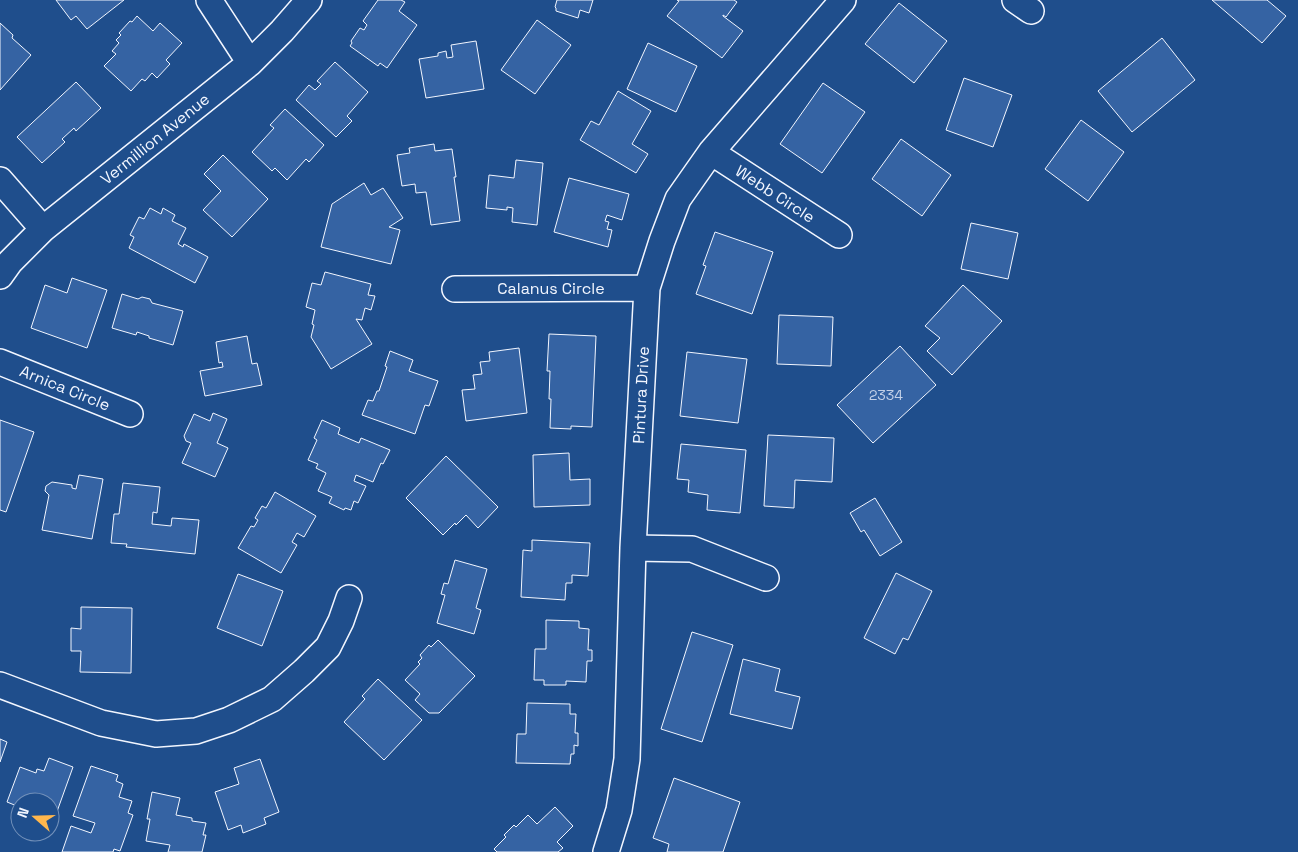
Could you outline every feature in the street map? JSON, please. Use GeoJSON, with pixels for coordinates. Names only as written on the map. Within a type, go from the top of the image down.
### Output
{"type":"FeatureCollection","features":[{"type":"Feature","properties":{"kind":"street"},"geometry":{"type":"LineString","coordinates":[[209,0],[250,63]]}},
{"type":"Feature","properties":{"kind":"street","name":"Vermillion Avenue"},"geometry":{"type":"LineString","coordinates":[[0,276],[10,262],[43,229],[250,63],[309,0]]}},
{"type":"Feature","properties":{"kind":"street","name":"Pintura Drive"},"geometry":{"type":"LineString","coordinates":[[606,852],[619,810],[627,760],[633,548],[647,288],[678,199],[711,152],[843,0]]}},
{"type":"Feature","properties":{"kind":"street","name":"Webb Circle"},"geometry":{"type":"LineString","coordinates":[[711,152],[839,235]]}},
{"type":"Feature","properties":{"kind":"street"},"geometry":{"type":"LineString","coordinates":[[0,180],[43,229]]}},
{"type":"Feature","properties":{"kind":"street","name":"Calanus Circle"},"geometry":{"type":"LineString","coordinates":[[455,289],[647,288]]}},
{"type":"Feature","properties":{"kind":"street","name":"Arnica Circle"},"geometry":{"type":"LineString","coordinates":[[0,362],[130,414]]}},
{"type":"Feature","properties":{"kind":"street"},"geometry":{"type":"LineString","coordinates":[[633,548],[692,550],[766,578]]}},
{"type":"Feature","properties":{"kind":"street"},"geometry":{"type":"LineString","coordinates":[[0,686],[101,723],[156,734],[196,731],[229,720],[272,699],[328,647],[341,621],[349,598]]}},
{"type":"Feature","properties":{"kind":"building"},"geometry":{"type":"Polygon","coordinates":[[[56,0],[124,0],[87,29],[76,16],[71,20],[56,0]]]}},
{"type":"Feature","properties":{"kind":"building"},"geometry":{"type":"Polygon","coordinates":[[[378,0],[401,0],[405,2],[399,11],[417,25],[387,68],[380,63],[378,66],[350,46],[351,41],[360,28],[364,30],[367,25],[363,21],[378,0]]]}},
{"type":"Feature","properties":{"kind":"building"},"geometry":{"type":"Polygon","coordinates":[[[557,0],[593,0],[589,13],[580,10],[578,18],[556,11],[557,0]]]}},
{"type":"Feature","properties":{"kind":"building"},"geometry":{"type":"Polygon","coordinates":[[[677,0],[734,0],[737,2],[726,17],[723,16],[743,31],[722,58],[667,16],[679,1],[677,0]]]}},
{"type":"Feature","properties":{"kind":"building"},"geometry":{"type":"Polygon","coordinates":[[[1212,0],[1267,0],[1286,16],[1262,43],[1212,0]]]}},
{"type":"Feature","properties":{"kind":"building"},"geometry":{"type":"Polygon","coordinates":[[[899,3],[947,41],[914,83],[865,44],[899,3]]]}},
{"type":"Feature","properties":{"kind":"building"},"geometry":{"type":"Polygon","coordinates":[[[137,16],[153,31],[160,23],[182,43],[166,60],[170,64],[157,78],[152,73],[145,81],[142,79],[131,91],[104,66],[116,54],[112,51],[119,43],[116,40],[121,35],[119,33],[137,16]]]}},
{"type":"Feature","properties":{"kind":"building"},"geometry":{"type":"Polygon","coordinates":[[[537,20],[571,45],[535,94],[501,70],[537,20]]]}},
{"type":"Feature","properties":{"kind":"building"},"geometry":{"type":"Polygon","coordinates":[[[0,23],[13,35],[12,38],[31,55],[0,90],[0,23]]]}},
{"type":"Feature","properties":{"kind":"building"},"geometry":{"type":"Polygon","coordinates":[[[1162,38],[1195,80],[1132,132],[1098,91],[1162,38]]]}},
{"type":"Feature","properties":{"kind":"building"},"geometry":{"type":"Polygon","coordinates":[[[476,41],[484,89],[426,98],[419,59],[438,56],[438,53],[446,51],[447,58],[453,57],[451,45],[476,41]]]}},
{"type":"Feature","properties":{"kind":"building"},"geometry":{"type":"Polygon","coordinates":[[[648,43],[697,66],[676,112],[627,89],[648,43]]]}},
{"type":"Feature","properties":{"kind":"building"},"geometry":{"type":"Polygon","coordinates":[[[335,62],[368,92],[347,116],[352,121],[336,137],[296,100],[309,85],[315,90],[321,84],[317,81],[335,62]]]}},
{"type":"Feature","properties":{"kind":"building"},"geometry":{"type":"Polygon","coordinates":[[[964,78],[1012,95],[993,147],[946,130],[964,78]]]}},
{"type":"Feature","properties":{"kind":"building"},"geometry":{"type":"Polygon","coordinates":[[[76,82],[101,108],[76,131],[74,128],[62,139],[65,142],[42,163],[17,137],[76,82]]]}},
{"type":"Feature","properties":{"kind":"building"},"geometry":{"type":"Polygon","coordinates":[[[823,83],[865,112],[822,173],[780,144],[823,83]]]}},
{"type":"Feature","properties":{"kind":"building"},"geometry":{"type":"Polygon","coordinates":[[[618,91],[651,111],[632,144],[648,154],[636,173],[580,140],[591,121],[599,125],[618,91]]]}},
{"type":"Feature","properties":{"kind":"building"},"geometry":{"type":"Polygon","coordinates":[[[285,109],[324,145],[309,162],[306,159],[287,180],[275,168],[272,171],[252,152],[274,128],[270,125],[285,109]]]}},
{"type":"Feature","properties":{"kind":"building"},"geometry":{"type":"Polygon","coordinates":[[[1081,120],[1124,152],[1088,201],[1045,169],[1081,120]]]}},
{"type":"Feature","properties":{"kind":"building"},"geometry":{"type":"Polygon","coordinates":[[[901,139],[951,175],[922,216],[872,179],[901,139]]]}},
{"type":"Feature","properties":{"kind":"building"},"geometry":{"type":"Polygon","coordinates":[[[434,144],[435,151],[452,149],[460,221],[431,225],[426,192],[416,193],[415,184],[402,186],[397,155],[410,153],[409,148],[434,144]]]}},
{"type":"Feature","properties":{"kind":"building"},"geometry":{"type":"Polygon","coordinates":[[[223,155],[268,199],[232,237],[203,210],[221,191],[204,174],[223,155]]]}},
{"type":"Feature","properties":{"kind":"building"},"geometry":{"type":"Polygon","coordinates":[[[516,160],[543,163],[537,225],[512,222],[513,208],[507,207],[507,210],[486,208],[489,175],[514,178],[516,160]]]}},
{"type":"Feature","properties":{"kind":"building"},"geometry":{"type":"Polygon","coordinates":[[[569,178],[629,194],[622,220],[607,215],[605,221],[609,222],[607,229],[612,230],[608,247],[554,232],[569,178]]]}},
{"type":"Feature","properties":{"kind":"building"},"geometry":{"type":"Polygon","coordinates":[[[364,183],[371,195],[383,188],[403,218],[389,227],[400,230],[391,264],[321,247],[332,204],[364,183]]]}},
{"type":"Feature","properties":{"kind":"building"},"geometry":{"type":"Polygon","coordinates":[[[150,208],[161,214],[163,208],[175,215],[172,221],[186,228],[178,244],[183,247],[184,244],[208,257],[195,283],[129,248],[134,237],[130,235],[139,217],[144,219],[150,208]]]}},
{"type":"Feature","properties":{"kind":"building"},"geometry":{"type":"Polygon","coordinates":[[[971,223],[1018,233],[1008,279],[961,269],[971,223]]]}},
{"type":"Feature","properties":{"kind":"building"},"geometry":{"type":"Polygon","coordinates":[[[715,232],[773,252],[752,314],[696,294],[706,266],[703,265],[715,232]]]}},
{"type":"Feature","properties":{"kind":"building"},"geometry":{"type":"Polygon","coordinates":[[[325,272],[371,284],[368,295],[375,296],[371,310],[365,308],[362,320],[356,319],[372,344],[331,369],[311,337],[315,310],[306,307],[312,283],[321,285],[325,272]]]}},
{"type":"Feature","properties":{"kind":"building"},"geometry":{"type":"Polygon","coordinates":[[[72,278],[107,290],[87,348],[31,328],[45,285],[67,293],[72,278]]]}},
{"type":"Feature","properties":{"kind":"building"},"geometry":{"type":"Polygon","coordinates":[[[963,285],[1002,321],[952,375],[927,351],[940,338],[925,326],[963,285]]]}},
{"type":"Feature","properties":{"kind":"building"},"geometry":{"type":"Polygon","coordinates":[[[122,294],[138,299],[142,297],[150,299],[152,303],[183,311],[173,345],[149,338],[149,336],[137,332],[136,335],[112,328],[122,294]]]}},
{"type":"Feature","properties":{"kind":"building"},"geometry":{"type":"Polygon","coordinates":[[[779,315],[833,317],[831,366],[777,364],[779,315]]]}},
{"type":"Feature","properties":{"kind":"building"},"geometry":{"type":"Polygon","coordinates":[[[549,334],[596,336],[592,427],[550,428],[550,371],[547,371],[549,334]]]}},
{"type":"Feature","properties":{"kind":"building"},"geometry":{"type":"Polygon","coordinates":[[[247,336],[252,364],[257,363],[262,385],[205,396],[200,371],[223,367],[222,362],[219,363],[216,342],[247,336]]]}},
{"type":"Feature","properties":{"kind":"building"},"geometry":{"type":"Polygon","coordinates":[[[900,346],[936,385],[873,443],[837,405],[900,346]]]}},
{"type":"Feature","properties":{"kind":"building"},"geometry":{"type":"Polygon","coordinates":[[[519,348],[527,413],[466,421],[462,390],[475,389],[473,375],[482,374],[480,362],[490,361],[489,352],[519,348]]]}},
{"type":"Feature","properties":{"kind":"building"},"geometry":{"type":"Polygon","coordinates":[[[390,351],[413,360],[409,371],[438,381],[429,406],[425,405],[415,434],[362,415],[368,400],[373,401],[377,391],[379,391],[390,351]]]}},
{"type":"Feature","properties":{"kind":"building"},"geometry":{"type":"Polygon","coordinates":[[[687,352],[747,359],[738,423],[680,416],[687,352]]]}},
{"type":"Feature","properties":{"kind":"building"},"geometry":{"type":"Polygon","coordinates":[[[213,413],[227,419],[217,443],[228,448],[215,477],[182,463],[191,443],[186,441],[184,436],[194,414],[210,421],[213,413]]]}},
{"type":"Feature","properties":{"kind":"building"},"geometry":{"type":"Polygon","coordinates":[[[0,420],[34,432],[6,512],[0,510],[0,420]]]}},
{"type":"Feature","properties":{"kind":"building"},"geometry":{"type":"Polygon","coordinates":[[[322,420],[340,428],[338,434],[359,443],[361,438],[390,450],[383,464],[381,463],[373,482],[356,475],[354,481],[366,486],[358,503],[354,501],[351,510],[345,508],[344,510],[329,503],[332,497],[318,491],[326,473],[316,468],[318,464],[308,460],[317,440],[314,438],[322,420]]]}},
{"type":"Feature","properties":{"kind":"building"},"geometry":{"type":"Polygon","coordinates":[[[768,435],[834,438],[832,482],[795,480],[794,508],[764,506],[768,435]]]}},
{"type":"Feature","properties":{"kind":"building"},"geometry":{"type":"Polygon","coordinates":[[[681,444],[746,450],[740,513],[707,510],[708,495],[688,492],[689,480],[677,479],[681,444]]]}},
{"type":"Feature","properties":{"kind":"building"},"geometry":{"type":"Polygon","coordinates":[[[569,453],[570,480],[590,479],[590,505],[534,507],[533,455],[569,453]]]}},
{"type":"Feature","properties":{"kind":"building"},"geometry":{"type":"Polygon","coordinates":[[[446,456],[498,507],[478,528],[466,515],[443,535],[406,498],[446,456]]]}},
{"type":"Feature","properties":{"kind":"building"},"geometry":{"type":"Polygon","coordinates":[[[79,475],[103,479],[92,539],[42,530],[49,495],[45,491],[46,486],[52,482],[72,485],[72,488],[76,489],[79,475]]]}},
{"type":"Feature","properties":{"kind":"building"},"geometry":{"type":"Polygon","coordinates":[[[123,483],[160,487],[157,513],[153,512],[152,524],[171,526],[172,518],[199,520],[195,554],[126,547],[127,544],[111,543],[114,514],[119,514],[123,483]]]}},
{"type":"Feature","properties":{"kind":"building"},"geometry":{"type":"Polygon","coordinates":[[[275,492],[316,516],[304,537],[297,533],[292,542],[297,545],[281,573],[238,548],[251,526],[254,527],[258,520],[255,518],[262,506],[266,508],[275,492]]]}},
{"type":"Feature","properties":{"kind":"building"},"geometry":{"type":"Polygon","coordinates":[[[875,498],[902,542],[880,556],[864,530],[861,532],[850,513],[875,498]]]}},
{"type":"Feature","properties":{"kind":"building"},"geometry":{"type":"Polygon","coordinates":[[[532,540],[590,543],[588,576],[572,575],[572,583],[566,583],[565,600],[521,597],[523,550],[532,551],[532,540]]]}},
{"type":"Feature","properties":{"kind":"building"},"geometry":{"type":"Polygon","coordinates":[[[455,560],[487,569],[476,608],[481,610],[474,634],[437,623],[445,595],[441,594],[444,583],[448,584],[455,560]]]}},
{"type":"Feature","properties":{"kind":"building"},"geometry":{"type":"Polygon","coordinates":[[[896,573],[932,591],[908,640],[903,638],[895,654],[864,638],[896,573]]]}},
{"type":"Feature","properties":{"kind":"building"},"geometry":{"type":"Polygon","coordinates":[[[238,574],[283,591],[262,646],[217,628],[238,574]]]}},
{"type":"Feature","properties":{"kind":"building"},"geometry":{"type":"Polygon","coordinates":[[[81,607],[132,608],[131,673],[80,672],[81,651],[71,651],[71,628],[81,629],[81,607]]]}},
{"type":"Feature","properties":{"kind":"building"},"geometry":{"type":"Polygon","coordinates":[[[546,620],[579,621],[579,628],[589,629],[588,650],[592,650],[592,661],[587,661],[586,682],[566,681],[566,685],[544,685],[544,680],[534,680],[535,649],[546,649],[546,620]]]}},
{"type":"Feature","properties":{"kind":"building"},"geometry":{"type":"Polygon","coordinates":[[[692,632],[733,645],[702,742],[661,729],[692,632]]]}},
{"type":"Feature","properties":{"kind":"building"},"geometry":{"type":"Polygon","coordinates":[[[438,640],[475,676],[439,713],[429,713],[415,700],[420,694],[405,680],[420,664],[418,662],[422,658],[420,655],[429,645],[431,647],[438,640]]]}},
{"type":"Feature","properties":{"kind":"building"},"geometry":{"type":"Polygon","coordinates":[[[743,659],[780,669],[775,691],[800,697],[792,729],[730,714],[743,659]]]}},
{"type":"Feature","properties":{"kind":"building"},"geometry":{"type":"Polygon","coordinates":[[[378,679],[422,720],[384,760],[344,722],[365,699],[362,696],[378,679]]]}},
{"type":"Feature","properties":{"kind":"building"},"geometry":{"type":"Polygon","coordinates":[[[527,703],[570,704],[570,714],[576,714],[575,733],[578,733],[578,746],[574,745],[574,754],[571,754],[570,764],[516,763],[517,734],[526,734],[527,703]]]}},
{"type":"Feature","properties":{"kind":"building"},"geometry":{"type":"Polygon","coordinates":[[[0,739],[7,742],[0,762],[0,739]]]}},
{"type":"Feature","properties":{"kind":"building"},"geometry":{"type":"Polygon","coordinates":[[[49,758],[73,767],[60,803],[60,792],[11,792],[20,767],[36,773],[37,769],[44,771],[49,758]]]}},
{"type":"Feature","properties":{"kind":"building"},"geometry":{"type":"Polygon","coordinates":[[[260,759],[279,812],[264,818],[266,824],[243,833],[241,825],[228,830],[215,792],[239,784],[234,768],[260,759]]]}},
{"type":"Feature","properties":{"kind":"building"},"geometry":{"type":"Polygon","coordinates":[[[91,766],[118,775],[116,781],[123,784],[119,797],[132,801],[128,813],[133,815],[120,851],[114,849],[113,852],[62,852],[71,826],[91,833],[95,823],[73,816],[91,766]]]}},
{"type":"Feature","properties":{"kind":"building"},"geometry":{"type":"Polygon","coordinates":[[[674,778],[740,802],[723,852],[667,852],[669,844],[653,838],[674,778]]]}},
{"type":"Feature","properties":{"kind":"building"},"geometry":{"type":"Polygon","coordinates":[[[152,792],[180,798],[176,815],[192,818],[192,821],[206,823],[203,835],[206,835],[202,852],[168,852],[170,845],[146,841],[150,819],[147,819],[152,792]]]}},
{"type":"Feature","properties":{"kind":"building"},"geometry":{"type":"Polygon","coordinates":[[[555,807],[573,826],[557,842],[563,848],[558,852],[497,852],[494,849],[506,837],[504,835],[514,825],[516,827],[528,815],[537,824],[555,807]]]}}]}
